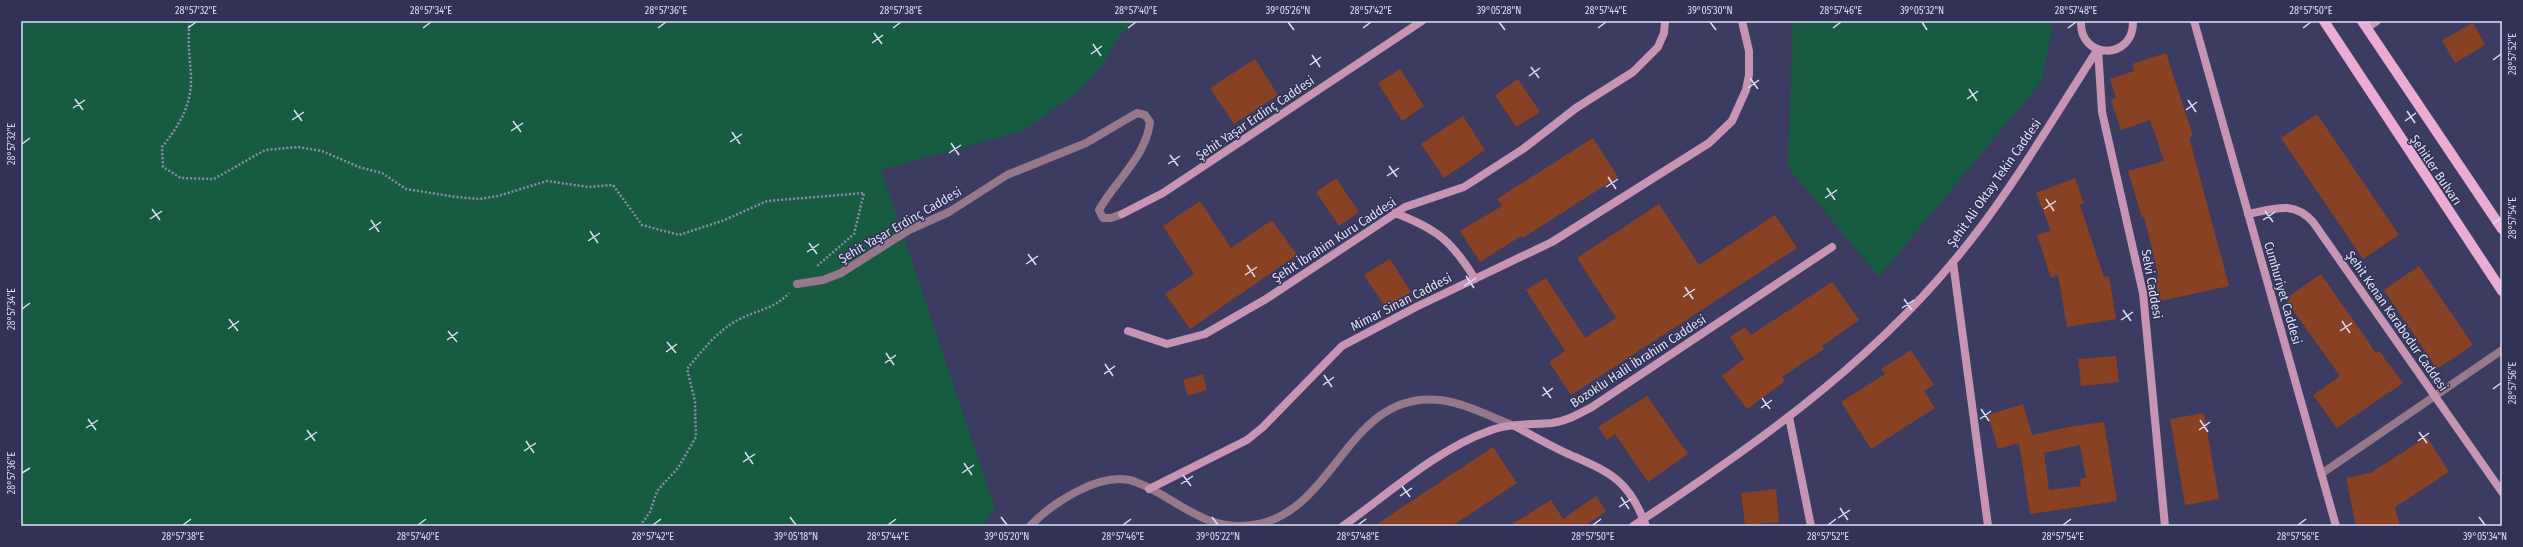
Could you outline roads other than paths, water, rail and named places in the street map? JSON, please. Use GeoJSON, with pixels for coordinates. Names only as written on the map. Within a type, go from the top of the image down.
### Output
{"type":"FeatureCollection","features":[{"type":"Feature","properties":{"kind":"main road","name":"Şehitler Bulvarı"},"geometry":{"type":"LineString","coordinates":[[2324,21],[2502,291]]}},
{"type":"Feature","properties":{"kind":"main road","name":"Şehitler Bulvarı"},"geometry":{"type":"LineString","coordinates":[[2364,25],[2502,229]]}},
{"type":"Feature","properties":{"kind":"street","name":"Şehit Yaşar Erdinç Caddesi"},"geometry":{"type":"LineString","coordinates":[[797,284],[823,280],[841,273],[909,230],[949,212],[1007,175],[1086,143],[1137,113],[1145,115],[1150,122],[1149,135],[1138,155],[1099,210],[1103,218],[1111,218],[1122,214],[1163,193],[1422,21]]}},
{"type":"Feature","properties":{"kind":"street","name":"Şehit İbrahim Kuru Caddesi"},"geometry":{"type":"LineString","coordinates":[[1128,331],[1166,344],[1205,334],[1266,300],[1395,213],[1426,199],[1464,187],[1523,149],[1576,108],[1633,72],[1658,47],[1664,33],[1665,21]]}},
{"type":"Feature","properties":{"kind":"street","name":"Mimar Sinan Caddesi"},"geometry":{"type":"LineString","coordinates":[[1149,489],[1247,440],[1263,427],[1342,346],[1409,310],[1552,242],[1722,133],[1740,107],[1749,74],[1749,51],[1742,21]]}},
{"type":"Feature","properties":{"kind":"street"},"geometry":{"type":"LineString","coordinates":[[2080,21],[2084,39],[2098,49],[2115,50],[2123,46],[2133,31],[2133,21]]}},
{"type":"Feature","properties":{"kind":"street","name":"Cumhuriyet Caddesi"},"geometry":{"type":"LineString","coordinates":[[2194,21],[2336,526]]}},
{"type":"Feature","properties":{"kind":"street"},"geometry":{"type":"LineString","coordinates":[[2364,25],[2377,21]]}},
{"type":"Feature","properties":{"kind":"street","name":"Şehit Ali Oktay Tekin Caddesi"},"geometry":{"type":"LineString","coordinates":[[1633,526],[1645,522],[1789,416],[1872,347],[1953,262],[1984,222],[2098,49]]}},
{"type":"Feature","properties":{"kind":"street","name":"Selvi Caddesi"},"geometry":{"type":"LineString","coordinates":[[2098,49],[2102,112],[2143,293],[2165,526]]}},
{"type":"Feature","properties":{"kind":"street","name":"Şehit Kenan Karabodur Caddesi"},"geometry":{"type":"LineString","coordinates":[[2248,214],[2280,208],[2291,208],[2303,211],[2313,222],[2502,492]]}},
{"type":"Feature","properties":{"kind":"street"},"geometry":{"type":"LineString","coordinates":[[1395,213],[1413,220],[1442,237],[1454,248],[1475,279]]}},
{"type":"Feature","properties":{"kind":"street","name":"Bozoklu Halil İbrahim Caddesi"},"geometry":{"type":"LineString","coordinates":[[1344,526],[1452,449],[1491,430],[1554,422],[1570,418],[1592,407],[1832,247]]}},
{"type":"Feature","properties":{"kind":"street"},"geometry":{"type":"LineString","coordinates":[[1953,262],[1988,526]]}},
{"type":"Feature","properties":{"kind":"street"},"geometry":{"type":"LineString","coordinates":[[2321,474],[2502,350]]}},
{"type":"Feature","properties":{"kind":"street"},"geometry":{"type":"LineString","coordinates":[[1030,526],[1041,514],[1063,499],[1082,489],[1120,479],[1136,482],[1182,509],[1210,521],[1232,525],[1258,524],[1278,517],[1295,508],[1314,490],[1367,426],[1383,413],[1402,403],[1425,399],[1442,400],[1514,426],[1610,473],[1625,487],[1645,522]]}},
{"type":"Feature","properties":{"kind":"street"},"geometry":{"type":"LineString","coordinates":[[1789,416],[1810,526]]}}]}
